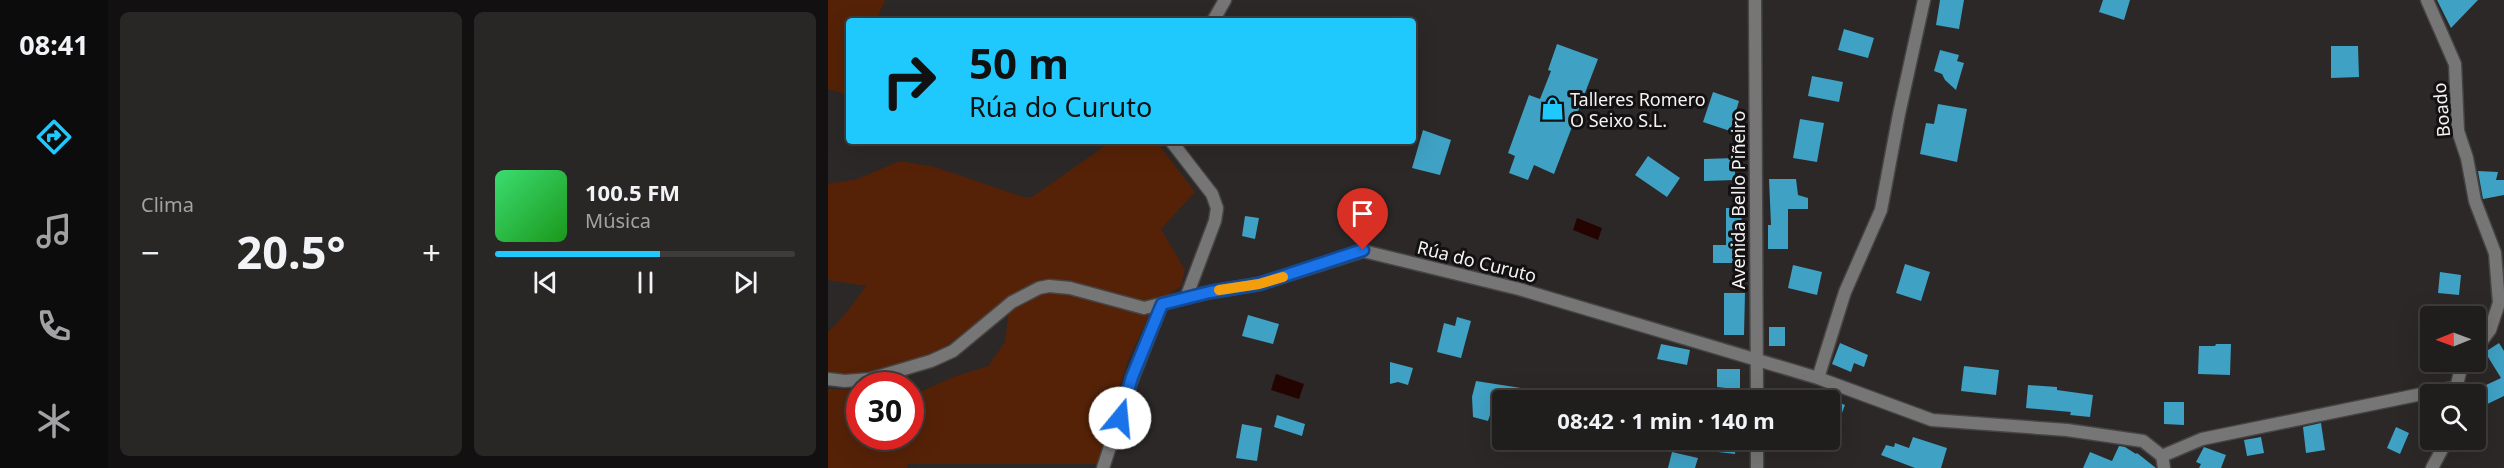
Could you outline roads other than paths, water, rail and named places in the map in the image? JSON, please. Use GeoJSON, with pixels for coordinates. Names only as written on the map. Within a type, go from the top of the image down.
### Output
{"type":"FeatureCollection","features":[{"type":"Feature","properties":{"kind":"street"},"geometry":{"type":"LineString","coordinates":[[1215,18],[1226,0]]}},
{"type":"Feature","properties":{"kind":"street","name":"Avenida Bello Piñeiro"},"geometry":{"type":"LineString","coordinates":[[1755,0],[1757,390]]}},
{"type":"Feature","properties":{"kind":"street"},"geometry":{"type":"LineString","coordinates":[[1818,378],[1845,292],[1881,210],[1924,0]]}},
{"type":"Feature","properties":{"kind":"street","name":"Boado"},"geometry":{"type":"LineString","coordinates":[[2427,0],[2455,64],[2458,131],[2467,158],[2475,201],[2500,251],[2499,303],[2486,335]]}},
{"type":"Feature","properties":{"kind":"street"},"geometry":{"type":"LineString","coordinates":[[1174,144],[1212,194],[1217,208],[1215,221],[1186,298]]}},
{"type":"Feature","properties":{"kind":"street","name":"Rúa do Curuto"},"geometry":{"type":"LineString","coordinates":[[828,379],[845,381],[870,379],[931,361],[953,351],[1012,302],[1049,286],[1070,288],[1144,308],[1259,284],[1363,250],[1519,289],[1818,378],[1932,420],[2067,430],[2143,441],[2163,462]]}},
{"type":"Feature","properties":{"kind":"street"},"geometry":{"type":"LineString","coordinates":[[1103,468],[1132,377],[1162,304]]}},
{"type":"Feature","properties":{"kind":"street"},"geometry":{"type":"LineString","coordinates":[[2163,462],[2202,439],[2420,398]]}},
{"type":"Feature","properties":{"kind":"street"},"geometry":{"type":"LineString","coordinates":[[1757,450],[1757,468]]}},
{"type":"Feature","properties":{"kind":"street"},"geometry":{"type":"LineString","coordinates":[[2432,468],[2442,450]]}},
{"type":"Feature","properties":{"kind":"place","name":"Talleres Romero O Seixo S.L."},"geometry":{"type":"Point","coordinates":[1552,109]}}]}
